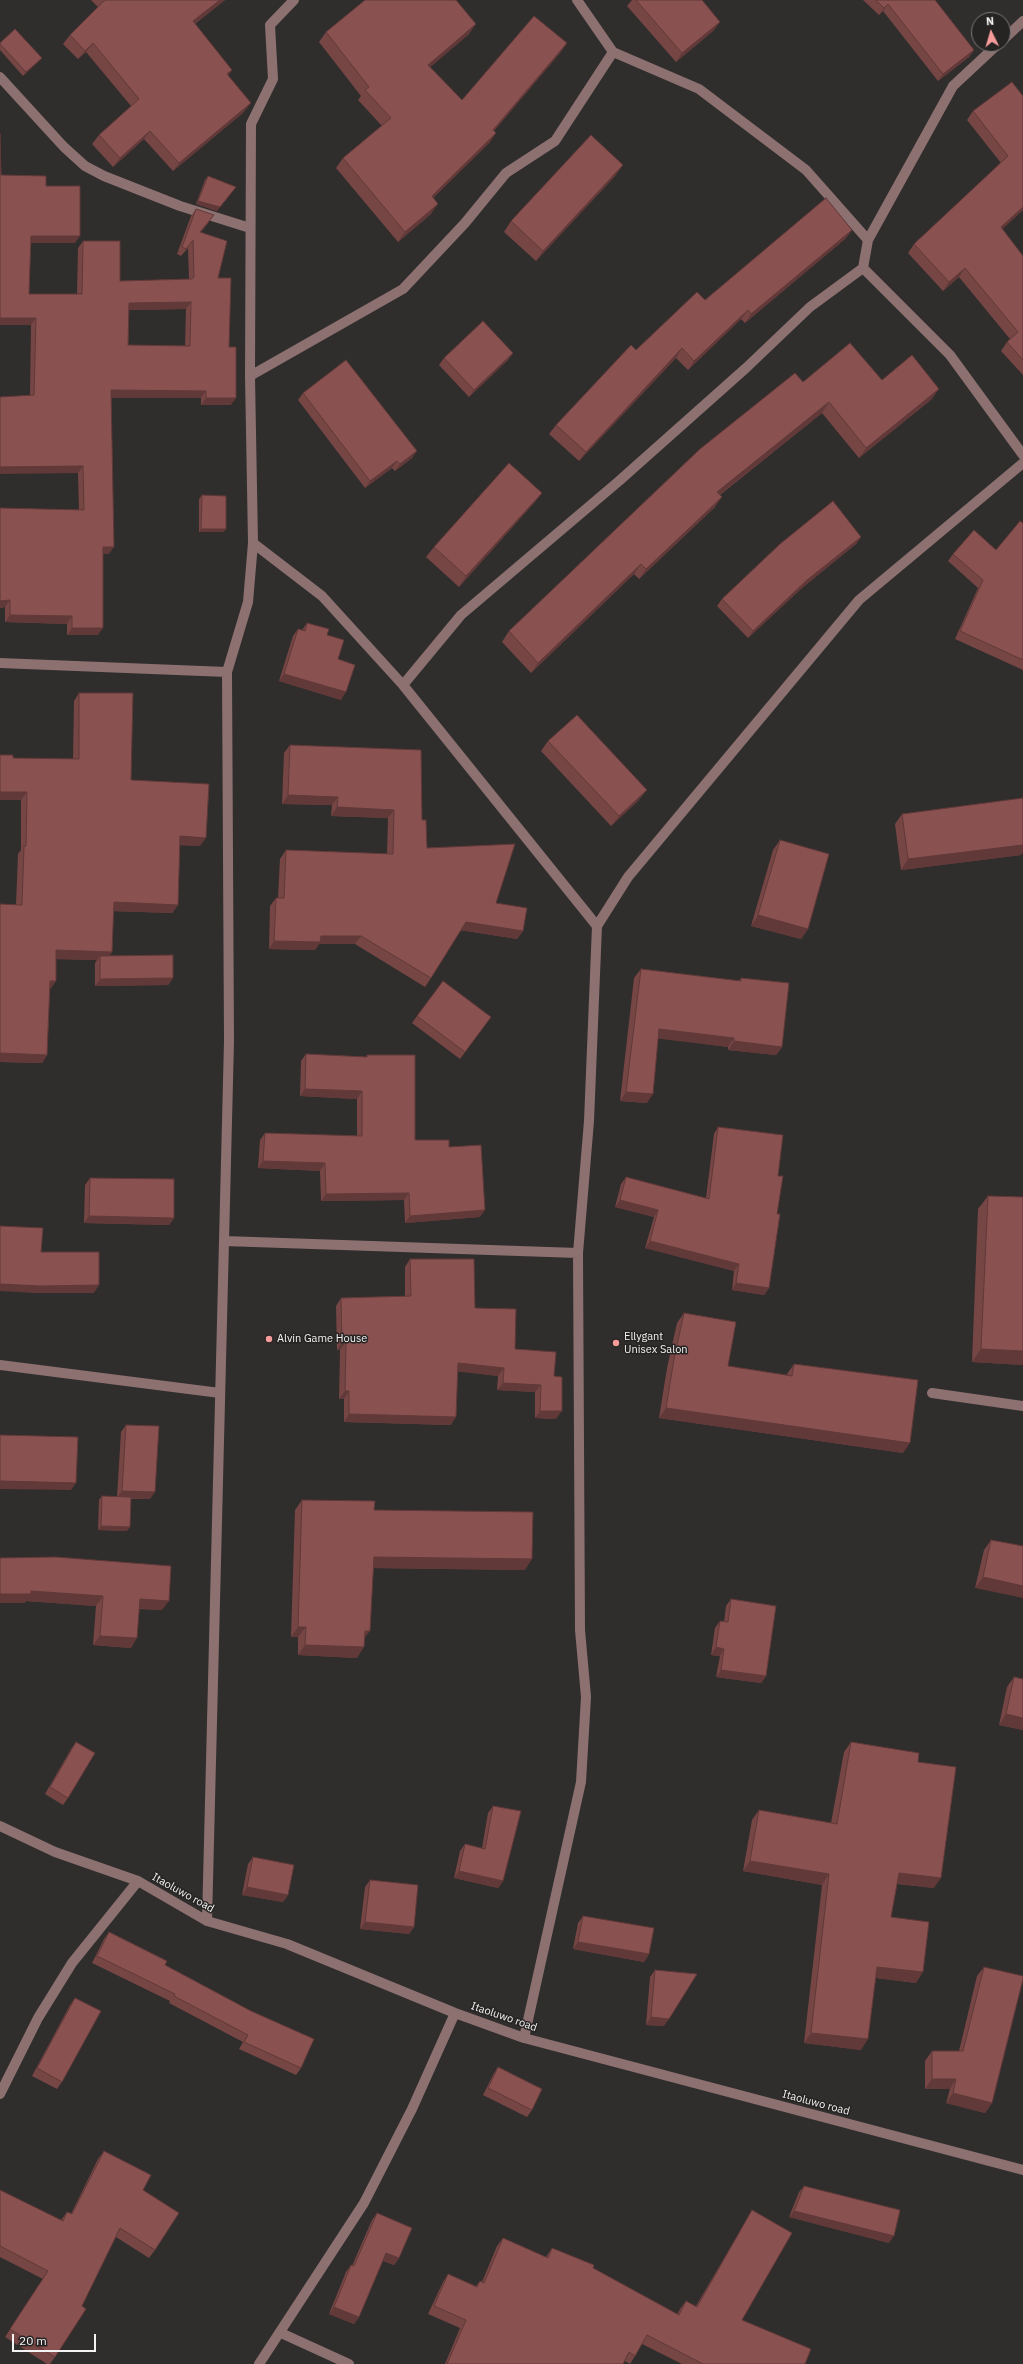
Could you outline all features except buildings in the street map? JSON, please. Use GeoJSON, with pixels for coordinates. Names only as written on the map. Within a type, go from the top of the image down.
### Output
{"type":"FeatureCollection","features":[{"type":"Feature","properties":{"kind":"street"},"geometry":{"type":"LineString","coordinates":[[207,1921],[229,1041],[226,672],[248,602],[253,543],[250,376],[251,124],[274,79],[270,25],[294,0]]}},
{"type":"Feature","properties":{"kind":"street"},"geometry":{"type":"LineString","coordinates":[[577,0],[613,52],[699,89],[806,170],[868,240]]}},
{"type":"Feature","properties":{"kind":"street"},"geometry":{"type":"LineString","coordinates":[[1011,32],[1023,21]]}},
{"type":"Feature","properties":{"kind":"street"},"geometry":{"type":"LineString","coordinates":[[250,376],[403,289],[465,223],[506,173],[555,141],[613,52]]}},
{"type":"Feature","properties":{"kind":"street"},"geometry":{"type":"LineString","coordinates":[[403,685],[461,615],[619,481],[746,368],[810,307],[863,268],[868,240],[953,86],[989,52]]}},
{"type":"Feature","properties":{"kind":"street"},"geometry":{"type":"LineString","coordinates":[[0,77],[64,147],[85,166],[104,176],[180,206],[250,228]]}},
{"type":"Feature","properties":{"kind":"street"},"geometry":{"type":"LineString","coordinates":[[863,268],[950,355],[1023,455]]}},
{"type":"Feature","properties":{"kind":"street"},"geometry":{"type":"LineString","coordinates":[[524,2038],[581,1782],[586,1697],[580,1630],[578,1253],[589,1121],[597,926],[628,877],[859,600],[1023,463]]}},
{"type":"Feature","properties":{"kind":"street"},"geometry":{"type":"LineString","coordinates":[[253,543],[322,596],[403,685],[597,926]]}},
{"type":"Feature","properties":{"kind":"street"},"geometry":{"type":"LineString","coordinates":[[0,662],[226,672]]}},
{"type":"Feature","properties":{"kind":"street"},"geometry":{"type":"LineString","coordinates":[[224,1241],[578,1253]]}},
{"type":"Feature","properties":{"kind":"street"},"geometry":{"type":"LineString","coordinates":[[0,1365],[220,1393]]}},
{"type":"Feature","properties":{"kind":"street"},"geometry":{"type":"LineString","coordinates":[[932,1392],[1023,1406]]}},
{"type":"Feature","properties":{"kind":"street","name":"Itaoluwo road"},"geometry":{"type":"LineString","coordinates":[[0,1826],[55,1852],[138,1881],[207,1921],[287,1944],[455,2013],[524,2038],[1023,2170]]}},
{"type":"Feature","properties":{"kind":"street"},"geometry":{"type":"LineString","coordinates":[[0,2094],[38,2018],[72,1963],[138,1881]]}},
{"type":"Feature","properties":{"kind":"street"},"geometry":{"type":"LineString","coordinates":[[259,2364],[281,2333],[364,2203],[408,2116],[455,2013]]}},
{"type":"Feature","properties":{"kind":"street"},"geometry":{"type":"LineString","coordinates":[[281,2333],[349,2364]]}},
{"type":"Feature","properties":{"kind":"place","name":"Alvin Game House"},"geometry":{"type":"Point","coordinates":[269,1339]}},
{"type":"Feature","properties":{"kind":"place","name":"Ellygant Unisex Salon"},"geometry":{"type":"Point","coordinates":[616,1343]}}]}
